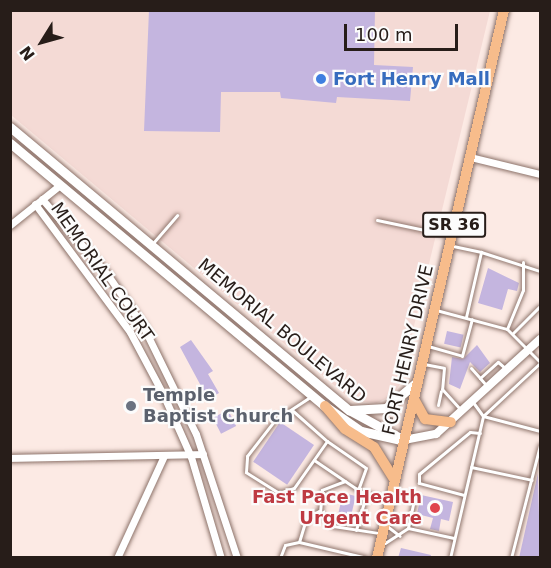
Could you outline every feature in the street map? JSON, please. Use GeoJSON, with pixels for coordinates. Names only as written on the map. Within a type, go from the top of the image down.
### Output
{"type":"FeatureCollection","features":[{"type":"Feature","properties":{"kind":"main road","name":"FORT HENRY DRIVE"},"geometry":{"type":"LineString","coordinates":[[377,558],[504,10]]}},
{"type":"Feature","properties":{"kind":"main road","name":"MEMORIAL BOULEVARD"},"geometry":{"type":"LineString","coordinates":[[10,127],[349,410],[404,440]]}},
{"type":"Feature","properties":{"kind":"main road","name":"MEMORIAL BOULEVARD"},"geometry":{"type":"LineString","coordinates":[[10,143],[325,406],[361,431],[404,440]]}},
{"type":"Feature","properties":{"kind":"main road"},"geometry":{"type":"LineString","coordinates":[[60,185],[70,177]]}},
{"type":"Feature","properties":{"kind":"main road"},"geometry":{"type":"LineString","coordinates":[[144,256],[152,245]]}},
{"type":"Feature","properties":{"kind":"main road"},"geometry":{"type":"LineString","coordinates":[[349,410],[386,408],[418,381]]}},
{"type":"Feature","properties":{"kind":"main road"},"geometry":{"type":"LineString","coordinates":[[414,399],[424,419],[451,422]]}},
{"type":"Feature","properties":{"kind":"main road"},"geometry":{"type":"LineString","coordinates":[[325,406],[345,429],[374,447],[395,480]]}},
{"type":"Feature","properties":{"kind":"street"},"geometry":{"type":"LineString","coordinates":[[470,157],[540,174]]}},
{"type":"Feature","properties":{"kind":"street"},"geometry":{"type":"LineString","coordinates":[[10,225],[60,185]]}},
{"type":"Feature","properties":{"kind":"street","name":"MEMORIAL COURT"},"geometry":{"type":"LineString","coordinates":[[42,199],[107,274],[143,326],[203,454],[237,558]]}},
{"type":"Feature","properties":{"kind":"street","name":"MEMORIAL COURT"},"geometry":{"type":"LineString","coordinates":[[35,204],[130,332],[191,457],[221,558]]}},
{"type":"Feature","properties":{"kind":"street"},"geometry":{"type":"LineString","coordinates":[[130,332],[143,326]]}},
{"type":"Feature","properties":{"kind":"street"},"geometry":{"type":"LineString","coordinates":[[404,440],[436,434],[540,339]]}},
{"type":"Feature","properties":{"kind":"street"},"geometry":{"type":"LineString","coordinates":[[10,458],[191,457],[203,454]]}},
{"type":"Feature","properties":{"kind":"street"},"geometry":{"type":"LineString","coordinates":[[117,558],[164,456]]}},
{"type":"Feature","properties":{"kind":"lane"},"geometry":{"type":"LineString","coordinates":[[152,245],[177,215]]}},
{"type":"Feature","properties":{"kind":"lane"},"geometry":{"type":"LineString","coordinates":[[377,220],[450,240],[481,252],[523,262],[540,271]]}},
{"type":"Feature","properties":{"kind":"lane"},"geometry":{"type":"LineString","coordinates":[[466,317],[481,252]]}},
{"type":"Feature","properties":{"kind":"lane"},"geometry":{"type":"LineString","coordinates":[[507,329],[523,290],[523,262]]}},
{"type":"Feature","properties":{"kind":"lane"},"geometry":{"type":"LineString","coordinates":[[513,333],[540,306]]}},
{"type":"Feature","properties":{"kind":"lane"},"geometry":{"type":"LineString","coordinates":[[434,310],[507,329],[530,349],[540,362],[483,416],[450,558]]}},
{"type":"Feature","properties":{"kind":"lane"},"geometry":{"type":"LineString","coordinates":[[426,346],[462,356],[472,319]]}},
{"type":"Feature","properties":{"kind":"lane"},"geometry":{"type":"LineString","coordinates":[[480,378],[498,362],[508,370]]}},
{"type":"Feature","properties":{"kind":"lane"},"geometry":{"type":"LineString","coordinates":[[422,363],[444,368],[438,405]]}},
{"type":"Feature","properties":{"kind":"lane"},"geometry":{"type":"LineString","coordinates":[[471,368],[489,388]]}},
{"type":"Feature","properties":{"kind":"lane"},"geometry":{"type":"LineString","coordinates":[[442,389],[462,412]]}},
{"type":"Feature","properties":{"kind":"lane"},"geometry":{"type":"LineString","coordinates":[[312,395],[293,411],[275,420],[245,462],[253,479],[273,492],[294,488],[327,441]]}},
{"type":"Feature","properties":{"kind":"lane"},"geometry":{"type":"LineString","coordinates":[[473,402],[483,416],[540,431]]}},
{"type":"Feature","properties":{"kind":"lane"},"geometry":{"type":"LineString","coordinates":[[293,411],[327,441],[366,468],[358,490]]}},
{"type":"Feature","properties":{"kind":"lane"},"geometry":{"type":"LineString","coordinates":[[464,495],[419,483],[419,474],[470,432],[480,432]]}},
{"type":"Feature","properties":{"kind":"lane"},"geometry":{"type":"LineString","coordinates":[[511,558],[540,445]]}},
{"type":"Feature","properties":{"kind":"lane"},"geometry":{"type":"LineString","coordinates":[[314,460],[358,490],[390,500]]}},
{"type":"Feature","properties":{"kind":"lane"},"geometry":{"type":"LineString","coordinates":[[471,467],[532,480]]}},
{"type":"Feature","properties":{"kind":"lane"},"geometry":{"type":"LineString","coordinates":[[319,511],[322,490],[345,481]]}},
{"type":"Feature","properties":{"kind":"lane"},"geometry":{"type":"LineString","coordinates":[[356,530],[366,494]]}},
{"type":"Feature","properties":{"kind":"lane"},"geometry":{"type":"LineString","coordinates":[[319,511],[333,526],[400,536],[408,528],[415,495]]}},
{"type":"Feature","properties":{"kind":"lane"},"geometry":{"type":"LineString","coordinates":[[299,542],[306,519],[319,511]]}},
{"type":"Feature","properties":{"kind":"lane"},"geometry":{"type":"LineString","coordinates":[[408,528],[454,538]]}},
{"type":"Feature","properties":{"kind":"lane"},"geometry":{"type":"LineString","coordinates":[[382,535],[400,536]]}},
{"type":"Feature","properties":{"kind":"lane"},"geometry":{"type":"LineString","coordinates":[[280,558],[285,545],[299,542],[367,558]]}},
{"type":"Feature","properties":{"kind":"path"},"geometry":{"type":"LineString","coordinates":[[389,425],[391,411]]}},
{"type":"Feature","properties":{"kind":"path"},"geometry":{"type":"LineString","coordinates":[[390,418],[396,419]]}},
{"type":"Feature","properties":{"kind":"shaded area","name":"Fort Henry Mall"},"geometry":{"type":"Polygon","coordinates":[[[10,11],[490,11],[400,384],[393,395],[377,403],[353,401],[11,115],[10,11]]]}},
{"type":"Feature","properties":{"kind":"building","name":"Fort Henry Mall"},"geometry":{"type":"Polygon","coordinates":[[[149,10],[375,10],[374,65],[413,67],[410,101],[337,97],[336,103],[281,98],[280,92],[221,92],[220,132],[144,131],[149,10]]]}},
{"type":"Feature","properties":{"kind":"building"},"geometry":{"type":"Polygon","coordinates":[[[488,268],[519,283],[517,291],[508,289],[502,310],[478,303],[488,268]]]}},
{"type":"Feature","properties":{"kind":"building"},"geometry":{"type":"Polygon","coordinates":[[[447,331],[464,335],[461,347],[444,344],[447,331]]]}},
{"type":"Feature","properties":{"kind":"building"},"geometry":{"type":"Polygon","coordinates":[[[191,340],[213,371],[208,374],[219,393],[208,399],[180,347],[191,340]]]}},
{"type":"Feature","properties":{"kind":"building"},"geometry":{"type":"Polygon","coordinates":[[[477,345],[490,363],[480,372],[470,362],[460,389],[449,384],[452,357],[463,359],[477,345]]]}},
{"type":"Feature","properties":{"kind":"building"},"geometry":{"type":"Polygon","coordinates":[[[228,410],[236,426],[221,434],[213,418],[228,410]]]}},
{"type":"Feature","properties":{"kind":"building"},"geometry":{"type":"Polygon","coordinates":[[[280,422],[314,445],[287,485],[253,462],[280,422]]]}},
{"type":"Feature","properties":{"kind":"building"},"geometry":{"type":"Polygon","coordinates":[[[538,473],[540,558],[519,558],[538,473]]]}},
{"type":"Feature","properties":{"kind":"building"},"geometry":{"type":"Polygon","coordinates":[[[343,493],[356,496],[350,522],[337,519],[343,493]]]}},
{"type":"Feature","properties":{"kind":"building","name":"Fast Pace Health Urgent Care"},"geometry":{"type":"Polygon","coordinates":[[[421,495],[453,502],[449,521],[441,519],[439,531],[430,529],[433,518],[417,514],[421,495]]]}},
{"type":"Feature","properties":{"kind":"building"},"geometry":{"type":"Polygon","coordinates":[[[401,548],[431,555],[430,558],[398,558],[401,548]]]}},
{"type":"Feature","properties":{"kind":"place","name":"Fort Henry Mall"},"geometry":{"type":"Point","coordinates":[321,79]}},
{"type":"Feature","properties":{"kind":"place","name":"Temple Baptist Church"},"geometry":{"type":"Point","coordinates":[131,406]}},
{"type":"Feature","properties":{"kind":"place","name":"Fast Pace Health Urgent Care"},"geometry":{"type":"Point","coordinates":[435,508]}}]}
